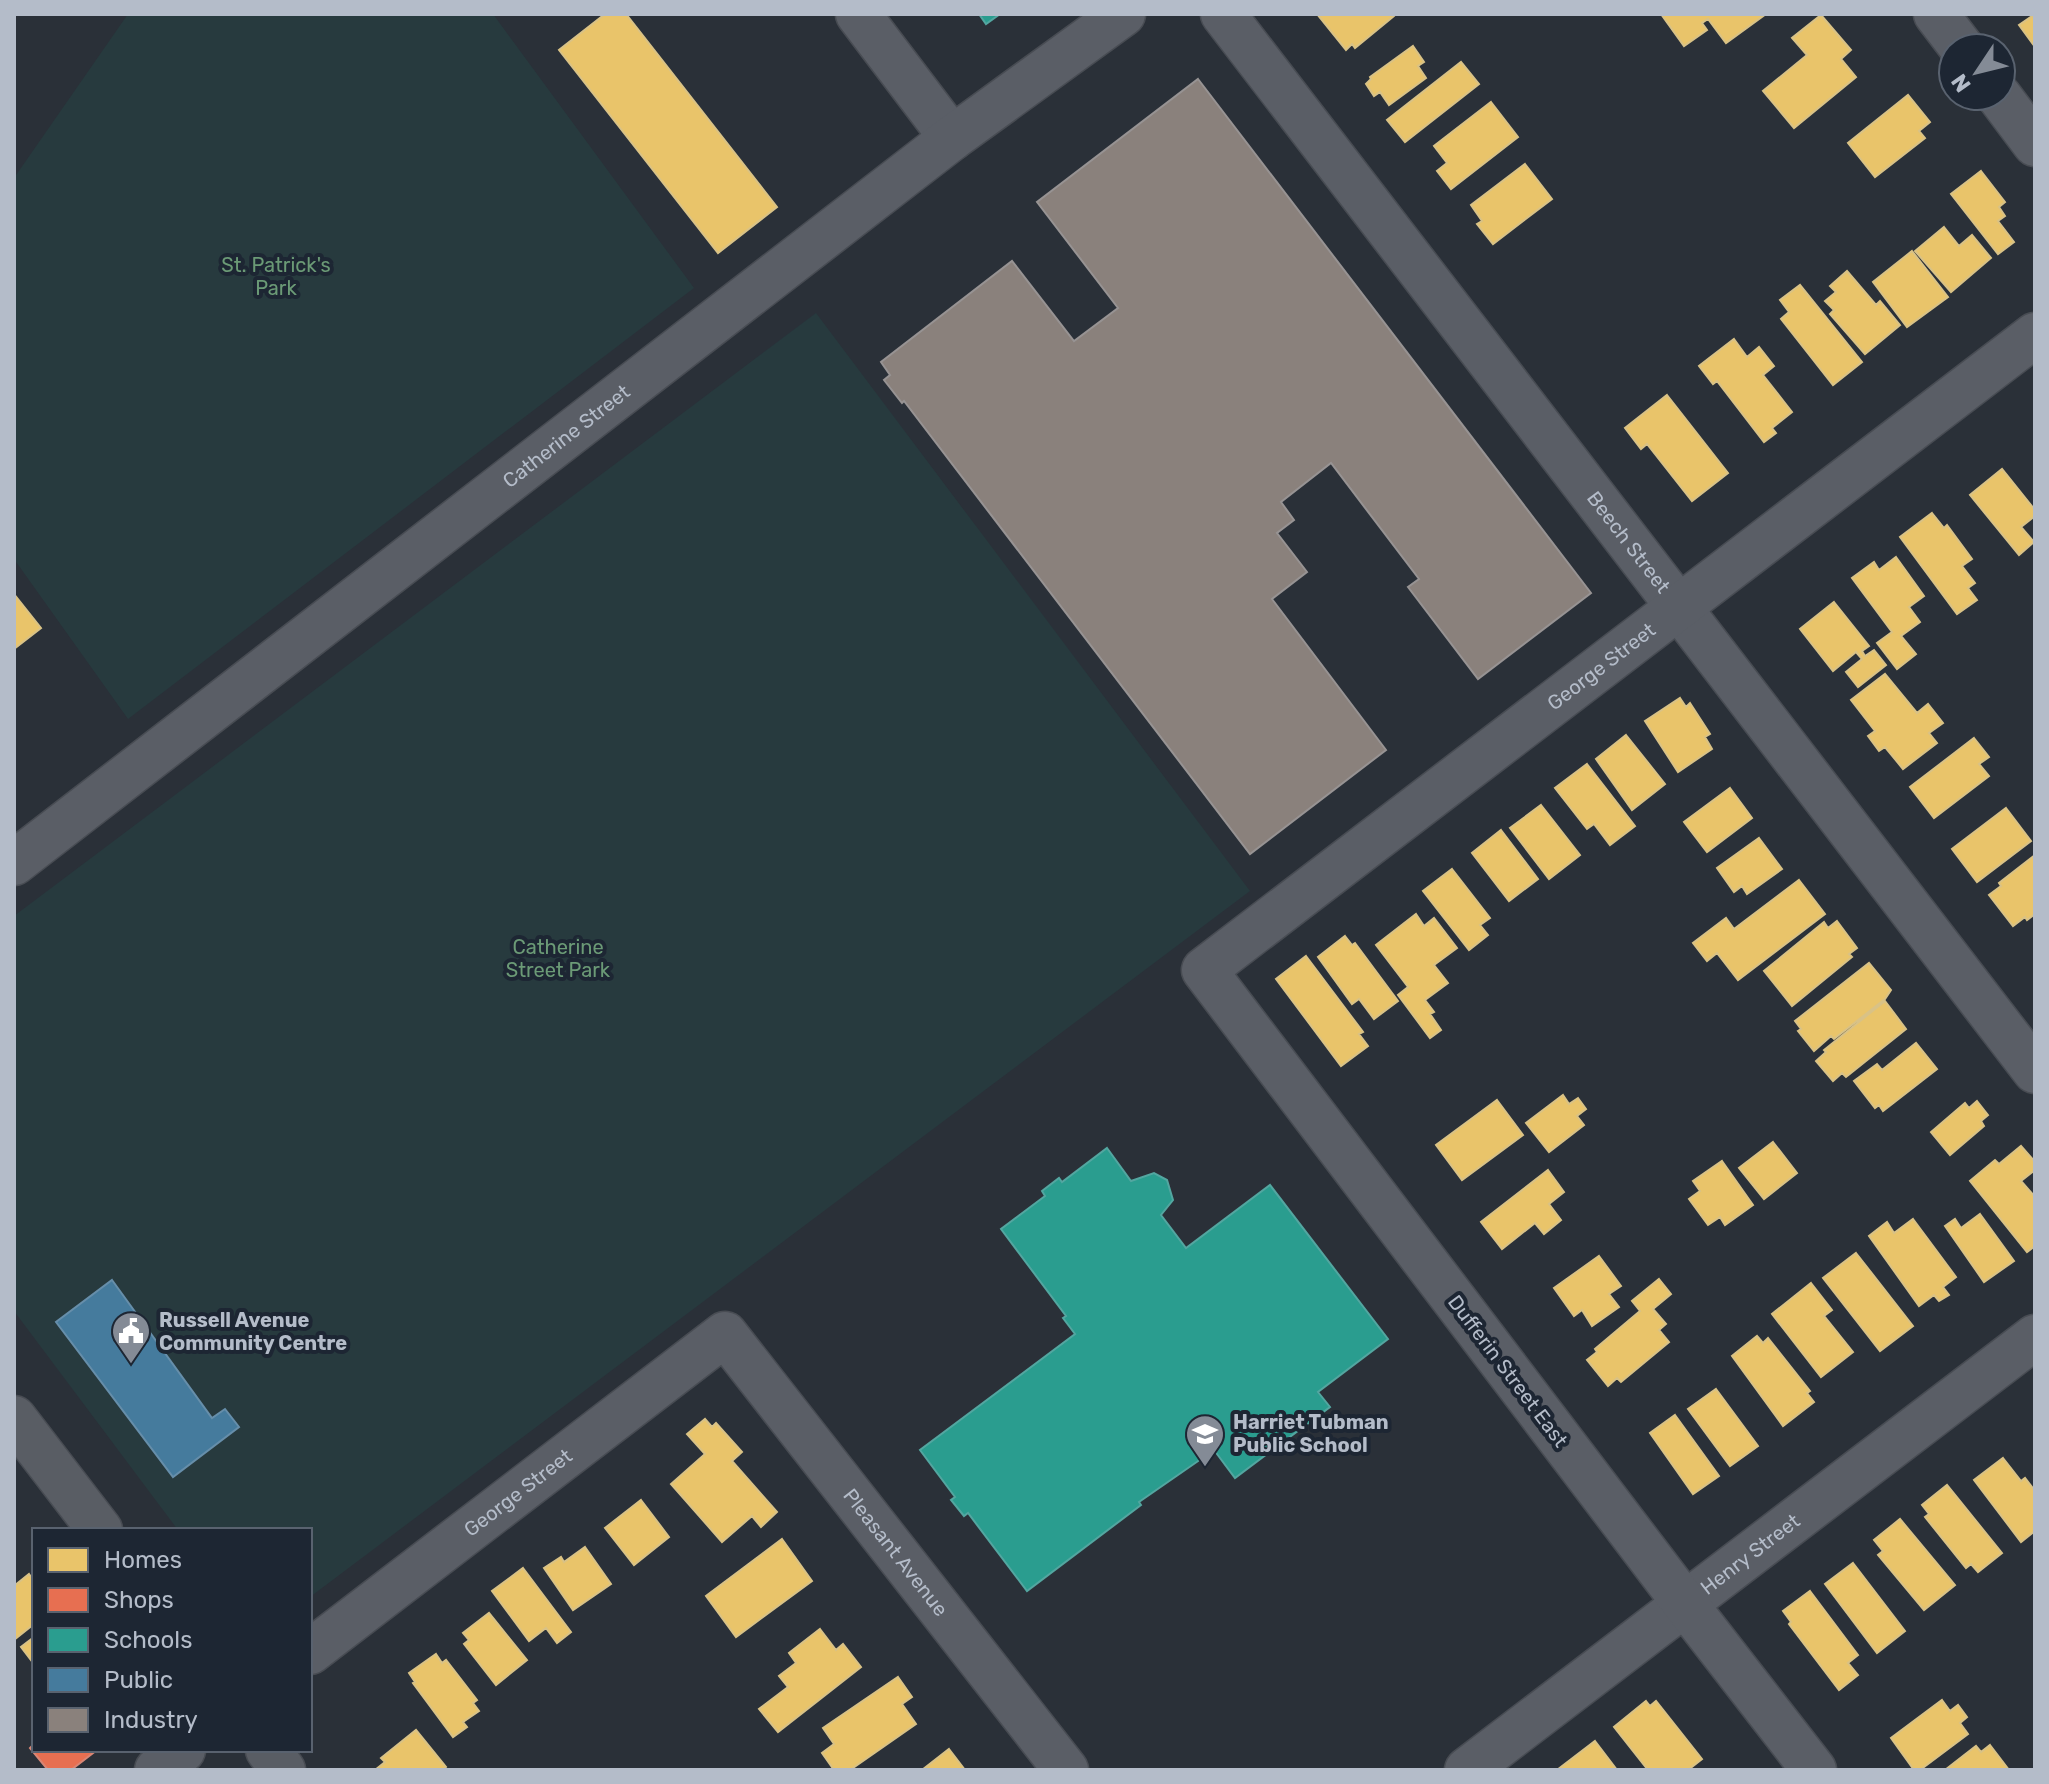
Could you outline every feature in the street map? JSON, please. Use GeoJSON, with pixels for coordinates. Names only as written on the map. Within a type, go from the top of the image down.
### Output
{"type":"FeatureCollection","features":[{"type":"Feature","properties":{"kind":"street"},"geometry":{"type":"LineString","coordinates":[[858,14],[952,138]]}},
{"type":"Feature","properties":{"kind":"street","name":"Catherine Street"},"geometry":{"type":"LineString","coordinates":[[14,863],[952,138],[1123,14]]}},
{"type":"Feature","properties":{"kind":"street","name":"Beech Street"},"geometry":{"type":"LineString","coordinates":[[1223,14],[2035,1071]]}},
{"type":"Feature","properties":{"kind":"street"},"geometry":{"type":"LineString","coordinates":[[1936,14],[1950,32]]}},
{"type":"Feature","properties":{"kind":"street"},"geometry":{"type":"LineString","coordinates":[[2011,112],[2035,144]]}},
{"type":"Feature","properties":{"kind":"street","name":"George Street"},"geometry":{"type":"LineString","coordinates":[[1204,970],[2035,335]]}},
{"type":"Feature","properties":{"kind":"street","name":"Dufferin Street East"},"geometry":{"type":"LineString","coordinates":[[1204,970],[1814,1770]]}},
{"type":"Feature","properties":{"kind":"street","name":"George Street"},"geometry":{"type":"LineString","coordinates":[[312,1650],[725,1334]]}},
{"type":"Feature","properties":{"kind":"street","name":"Pleasant Avenue"},"geometry":{"type":"LineString","coordinates":[[725,1334],[1066,1770]]}},
{"type":"Feature","properties":{"kind":"street","name":"Henry Street"},"geometry":{"type":"LineString","coordinates":[[1467,1770],[2035,1337]]}},
{"type":"Feature","properties":{"kind":"street"},"geometry":{"type":"LineString","coordinates":[[14,1418],[98,1528]]}},
{"type":"Feature","properties":{"kind":"street"},"geometry":{"type":"LineString","coordinates":[[157,1770],[180,1752]]}},
{"type":"Feature","properties":{"kind":"street"},"geometry":{"type":"LineString","coordinates":[[270,1752],[283,1770]]}},
{"type":"Feature","properties":{"kind":"green space","name":"St. Patrick's Park"},"geometry":{"type":"Polygon","coordinates":[[[128,14],[493,14],[694,288],[128,719],[14,559],[14,178],[128,14]]]}},
{"type":"Feature","properties":{"kind":"green space","name":"Catherine Street Park"},"geometry":{"type":"Polygon","coordinates":[[[816,313],[1250,891],[312,1595],[312,1528],[177,1528],[14,1311],[14,916],[816,313]]]}},
{"type":"Feature","properties":{"kind":"building: Homes"},"geometry":{"type":"Polygon","coordinates":[[[605,14],[626,14],[777,207],[718,253],[559,50],[605,14]]]}},
{"type":"Feature","properties":{"kind":"building: Homes"},"geometry":{"type":"Polygon","coordinates":[[[1317,14],[1394,16],[1355,48],[1352,44],[1346,50],[1317,14]]]}},
{"type":"Feature","properties":{"kind":"building: Homes"},"geometry":{"type":"Polygon","coordinates":[[[1661,14],[1766,14],[1726,43],[1708,19],[1702,23],[1707,30],[1684,46],[1661,14]]]}},
{"type":"Feature","properties":{"kind":"building: Homes"},"geometry":{"type":"Polygon","coordinates":[[[2035,14],[2035,47],[2019,25],[2035,14]]]}},
{"type":"Feature","properties":{"kind":"building: Homes"},"geometry":{"type":"Polygon","coordinates":[[[1821,15],[1851,50],[1841,59],[1856,77],[1794,128],[1763,91],[1807,55],[1792,38],[1821,15]]]}},
{"type":"Feature","properties":{"kind":"building: Homes"},"geometry":{"type":"Polygon","coordinates":[[[1413,46],[1424,62],[1418,66],[1426,78],[1389,105],[1380,92],[1374,96],[1366,84],[1370,77],[1413,46]]]}},
{"type":"Feature","properties":{"kind":"building: Homes"},"geometry":{"type":"Polygon","coordinates":[[[1461,62],[1479,84],[1405,142],[1387,120],[1461,62]]]}},
{"type":"Feature","properties":{"kind":"building: Homes"},"geometry":{"type":"Polygon","coordinates":[[[1908,95],[1930,122],[1919,131],[1925,138],[1875,177],[1848,143],[1908,95]]]}},
{"type":"Feature","properties":{"kind":"building: Homes"},"geometry":{"type":"Polygon","coordinates":[[[1491,102],[1518,137],[1451,189],[1437,171],[1447,163],[1434,146],[1491,102]]]}},
{"type":"Feature","properties":{"kind":"building: Homes"},"geometry":{"type":"Polygon","coordinates":[[[1525,164],[1552,199],[1493,244],[1477,224],[1482,221],[1471,205],[1525,164]]]}},
{"type":"Feature","properties":{"kind":"building: Homes"},"geometry":{"type":"Polygon","coordinates":[[[1981,171],[2005,202],[1999,207],[2005,216],[1998,221],[2014,242],[1998,254],[1951,194],[1981,171]]]}},
{"type":"Feature","properties":{"kind":"building: Homes"},"geometry":{"type":"Polygon","coordinates":[[[1944,227],[1959,246],[1972,235],[1991,258],[1951,292],[1915,251],[1944,227]]]}},
{"type":"Feature","properties":{"kind":"building: Homes"},"geometry":{"type":"Polygon","coordinates":[[[1912,251],[1948,297],[1907,327],[1873,282],[1912,251]]]}},
{"type":"Feature","properties":{"kind":"building: Homes"},"geometry":{"type":"Polygon","coordinates":[[[1847,271],[1876,305],[1880,301],[1900,325],[1865,354],[1830,314],[1834,310],[1825,301],[1836,292],[1830,286],[1847,271]]]}},
{"type":"Feature","properties":{"kind":"building: Homes"},"geometry":{"type":"Polygon","coordinates":[[[1800,285],[1862,362],[1833,385],[1781,319],[1789,312],[1780,300],[1800,285]]]}},
{"type":"Feature","properties":{"kind":"building: Homes"},"geometry":{"type":"Polygon","coordinates":[[[1734,339],[1747,357],[1759,347],[1774,366],[1763,375],[1792,412],[1772,428],[1776,433],[1764,442],[1717,381],[1713,384],[1699,366],[1734,339]]]}},
{"type":"Feature","properties":{"kind":"building: Homes"},"geometry":{"type":"Polygon","coordinates":[[[1667,395],[1728,473],[1692,501],[1647,444],[1641,449],[1625,428],[1667,395]]]}},
{"type":"Feature","properties":{"kind":"building: Homes"},"geometry":{"type":"Polygon","coordinates":[[[2002,469],[2035,510],[2035,516],[2021,527],[2034,542],[2019,555],[1970,495],[2002,469]]]}},
{"type":"Feature","properties":{"kind":"building: Homes"},"geometry":{"type":"Polygon","coordinates":[[[1932,513],[1944,528],[1947,525],[1972,559],[1962,566],[1975,583],[1968,588],[1977,600],[1957,614],[1900,537],[1932,513]]]}},
{"type":"Feature","properties":{"kind":"building: Homes"},"geometry":{"type":"Polygon","coordinates":[[[1896,557],[1924,596],[1909,607],[1920,622],[1901,636],[1916,654],[1897,669],[1877,643],[1892,632],[1852,578],[1874,562],[1879,570],[1896,557]]]}},
{"type":"Feature","properties":{"kind":"building: Homes"},"geometry":{"type":"Polygon","coordinates":[[[14,594],[41,628],[14,649],[14,594]]]}},
{"type":"Feature","properties":{"kind":"building: Homes"},"geometry":{"type":"Polygon","coordinates":[[[1834,602],[1869,646],[1862,651],[1865,656],[1874,650],[1886,665],[1858,687],[1846,672],[1862,659],[1856,652],[1833,671],[1800,629],[1834,602]]]}},
{"type":"Feature","properties":{"kind":"building: Homes"},"geometry":{"type":"Polygon","coordinates":[[[1885,674],[1917,713],[1928,704],[1943,723],[1929,733],[1937,743],[1903,769],[1885,747],[1879,751],[1868,736],[1875,731],[1851,700],[1885,674]]]}},
{"type":"Feature","properties":{"kind":"building: Homes"},"geometry":{"type":"Polygon","coordinates":[[[1680,698],[1686,707],[1690,703],[1710,734],[1705,737],[1712,749],[1678,772],[1645,721],[1680,698]]]}},
{"type":"Feature","properties":{"kind":"building: Homes"},"geometry":{"type":"Polygon","coordinates":[[[1626,735],[1665,784],[1632,810],[1596,759],[1626,735]]]}},
{"type":"Feature","properties":{"kind":"building: Homes"},"geometry":{"type":"Polygon","coordinates":[[[1974,738],[1989,757],[1979,764],[1989,776],[1934,818],[1910,787],[1974,738]]]}},
{"type":"Feature","properties":{"kind":"building: Homes"},"geometry":{"type":"Polygon","coordinates":[[[1587,764],[1635,826],[1610,845],[1594,824],[1587,829],[1555,788],[1587,764]]]}},
{"type":"Feature","properties":{"kind":"building: Homes"},"geometry":{"type":"Polygon","coordinates":[[[1730,788],[1752,818],[1707,852],[1684,822],[1730,788]]]}},
{"type":"Feature","properties":{"kind":"building: Homes"},"geometry":{"type":"Polygon","coordinates":[[[1541,805],[1580,855],[1549,879],[1510,828],[1541,805]]]}},
{"type":"Feature","properties":{"kind":"building: Homes"},"geometry":{"type":"Polygon","coordinates":[[[2006,808],[2031,841],[1977,882],[1952,849],[2006,808]]]}},
{"type":"Feature","properties":{"kind":"building: Homes"},"geometry":{"type":"Polygon","coordinates":[[[1501,830],[1538,879],[1509,901],[1472,853],[1501,830]]]}},
{"type":"Feature","properties":{"kind":"building: Homes"},"geometry":{"type":"Polygon","coordinates":[[[1759,838],[1782,869],[1747,894],[1742,886],[1734,892],[1717,868],[1759,838]]]}},
{"type":"Feature","properties":{"kind":"building: Homes"},"geometry":{"type":"Polygon","coordinates":[[[2035,855],[2035,914],[2013,926],[1989,895],[2001,886],[1999,883],[2035,855]]]}},
{"type":"Feature","properties":{"kind":"building: Homes"},"geometry":{"type":"Polygon","coordinates":[[[1452,869],[1490,918],[1480,925],[1488,935],[1469,950],[1423,891],[1452,869]]]}},
{"type":"Feature","properties":{"kind":"building: Homes"},"geometry":{"type":"Polygon","coordinates":[[[1799,880],[1825,914],[1738,980],[1717,953],[1707,961],[1693,943],[1726,918],[1734,929],[1799,880]]]}},
{"type":"Feature","properties":{"kind":"building: Homes"},"geometry":{"type":"Polygon","coordinates":[[[1416,914],[1424,926],[1434,918],[1457,948],[1434,965],[1448,983],[1425,1000],[1441,1030],[1430,1038],[1398,995],[1408,987],[1376,945],[1416,914]]]}},
{"type":"Feature","properties":{"kind":"building: Homes"},"geometry":{"type":"Polygon","coordinates":[[[1837,921],[1857,948],[1849,954],[1852,957],[1792,1006],[1764,971],[1824,922],[1828,928],[1837,921]]]}},
{"type":"Feature","properties":{"kind":"building: Homes"},"geometry":{"type":"Polygon","coordinates":[[[1345,936],[1352,945],[1355,943],[1398,1001],[1374,1019],[1359,999],[1352,1004],[1318,957],[1345,936]]]}},
{"type":"Feature","properties":{"kind":"building: Homes"},"geometry":{"type":"Polygon","coordinates":[[[1306,956],[1363,1032],[1359,1034],[1368,1046],[1341,1066],[1276,979],[1306,956]]]}},
{"type":"Feature","properties":{"kind":"building: Homes"},"geometry":{"type":"Polygon","coordinates":[[[1869,963],[1891,990],[1885,999],[1814,1051],[1798,1031],[1801,1029],[1795,1021],[1869,963]]]}},
{"type":"Feature","properties":{"kind":"building: Homes"},"geometry":{"type":"Polygon","coordinates":[[[1885,1001],[1906,1029],[1846,1077],[1842,1073],[1833,1081],[1816,1061],[1826,1052],[1824,1050],[1885,1001]]]}},
{"type":"Feature","properties":{"kind":"building: Homes"},"geometry":{"type":"Polygon","coordinates":[[[1916,1043],[1937,1069],[1883,1111],[1879,1105],[1875,1108],[1854,1081],[1877,1064],[1882,1070],[1916,1043]]]}},
{"type":"Feature","properties":{"kind":"building: Homes"},"geometry":{"type":"Polygon","coordinates":[[[1563,1095],[1569,1104],[1578,1098],[1586,1109],[1577,1116],[1584,1125],[1549,1152],[1526,1123],[1563,1095]]]}},
{"type":"Feature","properties":{"kind":"building: Homes"},"geometry":{"type":"Polygon","coordinates":[[[1497,1100],[1523,1135],[1462,1180],[1436,1145],[1497,1100]]]}},
{"type":"Feature","properties":{"kind":"building: Homes"},"geometry":{"type":"Polygon","coordinates":[[[1977,1101],[1988,1115],[1981,1121],[1984,1126],[1950,1155],[1931,1132],[1965,1103],[1969,1108],[1977,1101]]]}},
{"type":"Feature","properties":{"kind":"building: Homes"},"geometry":{"type":"Polygon","coordinates":[[[1773,1142],[1797,1173],[1764,1199],[1739,1168],[1773,1142]]]}},
{"type":"Feature","properties":{"kind":"building: Homes"},"geometry":{"type":"Polygon","coordinates":[[[2021,1146],[2035,1162],[2035,1170],[2021,1181],[2035,1197],[2035,1246],[2027,1252],[1970,1181],[1995,1160],[1999,1164],[2021,1146]]]}},
{"type":"Feature","properties":{"kind":"building: Homes"},"geometry":{"type":"Polygon","coordinates":[[[1722,1161],[1753,1205],[1725,1225],[1720,1217],[1708,1225],[1689,1199],[1700,1191],[1693,1181],[1722,1161]]]}},
{"type":"Feature","properties":{"kind":"building: Homes"},"geometry":{"type":"Polygon","coordinates":[[[1548,1170],[1564,1192],[1549,1204],[1561,1220],[1544,1234],[1535,1223],[1502,1249],[1481,1222],[1548,1170]]]}},
{"type":"Feature","properties":{"kind":"building: Homes"},"geometry":{"type":"Polygon","coordinates":[[[1980,1214],[2014,1261],[1984,1282],[1945,1226],[1955,1219],[1961,1228],[1980,1214]]]}},
{"type":"Feature","properties":{"kind":"building: Homes"},"geometry":{"type":"Polygon","coordinates":[[[1913,1219],[1956,1277],[1943,1287],[1949,1295],[1939,1301],[1934,1295],[1919,1306],[1869,1236],[1887,1222],[1894,1233],[1913,1219]]]}},
{"type":"Feature","properties":{"kind":"building: Homes"},"geometry":{"type":"Polygon","coordinates":[[[1856,1253],[1913,1326],[1880,1351],[1823,1278],[1856,1253]]]}},
{"type":"Feature","properties":{"kind":"building: Homes"},"geometry":{"type":"Polygon","coordinates":[[[1599,1256],[1621,1286],[1609,1294],[1619,1307],[1592,1326],[1582,1310],[1574,1316],[1554,1288],[1599,1256]]]}},
{"type":"Feature","properties":{"kind":"building: Homes"},"geometry":{"type":"Polygon","coordinates":[[[1659,1279],[1671,1294],[1653,1309],[1666,1324],[1659,1330],[1669,1342],[1621,1382],[1617,1378],[1608,1386],[1587,1360],[1597,1352],[1595,1349],[1640,1311],[1632,1301],[1659,1279]]]}},
{"type":"Feature","properties":{"kind":"building: Homes"},"geometry":{"type":"Polygon","coordinates":[[[1811,1283],[1832,1310],[1824,1316],[1853,1352],[1821,1377],[1772,1314],[1811,1283]]]}},
{"type":"Feature","properties":{"kind":"building: Homes"},"geometry":{"type":"Polygon","coordinates":[[[1757,1336],[1763,1343],[1768,1338],[1810,1391],[1807,1393],[1814,1402],[1783,1426],[1732,1356],[1757,1336]]]}},
{"type":"Feature","properties":{"kind":"building: Homes"},"geometry":{"type":"Polygon","coordinates":[[[1716,1389],[1758,1446],[1730,1466],[1688,1409],[1716,1389]]]}},
{"type":"Feature","properties":{"kind":"building: Homes"},"geometry":{"type":"Polygon","coordinates":[[[1675,1415],[1719,1476],[1693,1494],[1650,1433],[1675,1415]]]}},
{"type":"Feature","properties":{"kind":"building: Homes"},"geometry":{"type":"Polygon","coordinates":[[[705,1419],[712,1427],[716,1423],[742,1452],[732,1461],[777,1512],[761,1527],[752,1516],[722,1542],[671,1484],[705,1454],[687,1434],[705,1419]]]}},
{"type":"Feature","properties":{"kind":"building: Homes"},"geometry":{"type":"Polygon","coordinates":[[[2003,1458],[2021,1481],[2025,1478],[2035,1491],[2035,1531],[2021,1542],[1974,1480],[2003,1458]]]}},
{"type":"Feature","properties":{"kind":"building: Homes"},"geometry":{"type":"Polygon","coordinates":[[[1947,1485],[2002,1553],[1978,1572],[1971,1564],[1966,1568],[1925,1517],[1929,1514],[1922,1505],[1947,1485]]]}},
{"type":"Feature","properties":{"kind":"building: Homes"},"geometry":{"type":"Polygon","coordinates":[[[641,1500],[669,1537],[634,1565],[605,1528],[641,1500]]]}},
{"type":"Feature","properties":{"kind":"building: Homes"},"geometry":{"type":"Polygon","coordinates":[[[1900,1519],[1955,1585],[1924,1610],[1878,1555],[1883,1551],[1874,1540],[1900,1519]]]}},
{"type":"Feature","properties":{"kind":"building: Homes"},"geometry":{"type":"Polygon","coordinates":[[[782,1539],[812,1581],[736,1637],[706,1596],[782,1539]]]}},
{"type":"Feature","properties":{"kind":"building: Homes"},"geometry":{"type":"Polygon","coordinates":[[[585,1547],[611,1584],[573,1610],[544,1568],[561,1557],[564,1562],[585,1547]]]}},
{"type":"Feature","properties":{"kind":"building: Homes"},"geometry":{"type":"Polygon","coordinates":[[[1853,1563],[1905,1631],[1877,1653],[1825,1584],[1853,1563]]]}},
{"type":"Feature","properties":{"kind":"building: Homes"},"geometry":{"type":"Polygon","coordinates":[[[523,1568],[571,1632],[557,1643],[546,1628],[529,1641],[492,1591],[523,1568]]]}},
{"type":"Feature","properties":{"kind":"building: Homes"},"geometry":{"type":"Polygon","coordinates":[[[29,1574],[32,1578],[32,1626],[14,1640],[14,1586],[29,1574]]]}},
{"type":"Feature","properties":{"kind":"building: Homes"},"geometry":{"type":"Polygon","coordinates":[[[1810,1591],[1858,1655],[1848,1663],[1858,1675],[1839,1690],[1789,1624],[1791,1622],[1783,1611],[1810,1591]]]}},
{"type":"Feature","properties":{"kind":"building: Homes"},"geometry":{"type":"Polygon","coordinates":[[[489,1613],[527,1660],[496,1685],[464,1644],[469,1640],[463,1633],[489,1613]]]}},
{"type":"Feature","properties":{"kind":"building: Homes"},"geometry":{"type":"Polygon","coordinates":[[[820,1629],[836,1650],[843,1644],[861,1667],[778,1732],[759,1709],[788,1687],[779,1676],[796,1663],[789,1653],[820,1629]]]}},
{"type":"Feature","properties":{"kind":"building: Homes"},"geometry":{"type":"Polygon","coordinates":[[[32,1639],[32,1661],[21,1647],[32,1639]]]}},
{"type":"Feature","properties":{"kind":"building: Homes"},"geometry":{"type":"Polygon","coordinates":[[[436,1654],[442,1663],[446,1660],[477,1700],[473,1703],[479,1711],[463,1722],[467,1727],[453,1737],[409,1673],[436,1654]]]}},
{"type":"Feature","properties":{"kind":"building: Homes"},"geometry":{"type":"Polygon","coordinates":[[[898,1677],[912,1697],[902,1704],[916,1724],[850,1770],[834,1770],[822,1753],[834,1744],[823,1728],[898,1677]]]}},
{"type":"Feature","properties":{"kind":"building: Homes"},"geometry":{"type":"Polygon","coordinates":[[[1942,1700],[1950,1711],[1958,1705],[1967,1717],[1960,1723],[1968,1734],[1920,1770],[1914,1770],[1891,1738],[1942,1700]]]}},
{"type":"Feature","properties":{"kind":"building: Homes"},"geometry":{"type":"Polygon","coordinates":[[[1646,1701],[1650,1706],[1656,1701],[1702,1759],[1688,1770],[1648,1770],[1614,1727],[1646,1701]]]}},
{"type":"Feature","properties":{"kind":"building: Homes"},"geometry":{"type":"Polygon","coordinates":[[[416,1730],[446,1767],[443,1770],[375,1770],[385,1762],[381,1758],[416,1730]]]}},
{"type":"Feature","properties":{"kind":"building: Homes"},"geometry":{"type":"Polygon","coordinates":[[[1595,1741],[1617,1770],[1557,1770],[1595,1741]]]}},
{"type":"Feature","properties":{"kind":"building: Homes"},"geometry":{"type":"Polygon","coordinates":[[[1990,1745],[2009,1770],[1945,1770],[1976,1746],[1981,1752],[1990,1745]]]}},
{"type":"Feature","properties":{"kind":"building: Homes"},"geometry":{"type":"Polygon","coordinates":[[[949,1749],[965,1770],[922,1770],[949,1749]]]}},
{"type":"Feature","properties":{"kind":"building: Shops"},"geometry":{"type":"Polygon","coordinates":[[[33,1752],[94,1752],[71,1770],[48,1770],[33,1752]]]}},
{"type":"Feature","properties":{"kind":"building: Schools"},"geometry":{"type":"Polygon","coordinates":[[[979,14],[1000,14],[986,24],[979,14]]]}},
{"type":"Feature","properties":{"kind":"building: Schools"},"geometry":{"type":"Polygon","coordinates":[[[1107,1148],[1131,1181],[1154,1173],[1167,1180],[1173,1200],[1161,1215],[1186,1248],[1270,1185],[1388,1339],[1318,1392],[1330,1407],[1235,1478],[1214,1450],[1139,1502],[1141,1505],[1027,1591],[968,1513],[964,1516],[951,1500],[955,1497],[920,1450],[1075,1334],[1063,1318],[1066,1316],[1001,1229],[1045,1196],[1042,1191],[1059,1178],[1062,1182],[1107,1148]]]}},
{"type":"Feature","properties":{"kind":"building: Public","name":"Russell Avenue Community Centre"},"geometry":{"type":"Polygon","coordinates":[[[112,1280],[212,1418],[225,1409],[239,1427],[173,1477],[56,1322],[112,1280]]]}},
{"type":"Feature","properties":{"kind":"building: Industry"},"geometry":{"type":"Polygon","coordinates":[[[1198,79],[1591,593],[1478,679],[1408,587],[1419,579],[1331,463],[1281,502],[1294,520],[1277,533],[1307,572],[1272,599],[1386,750],[1250,854],[904,401],[902,403],[884,380],[890,375],[881,362],[1012,261],[1074,341],[1118,308],[1037,202],[1198,79]]]}},
{"type":"Feature","properties":{"kind":"place","name":"Russell Avenue Community Centre"},"geometry":{"type":"Point","coordinates":[131,1365]}},
{"type":"Feature","properties":{"kind":"place","name":"Harriet Tubman Public School"},"geometry":{"type":"Point","coordinates":[1205,1468]}}]}
